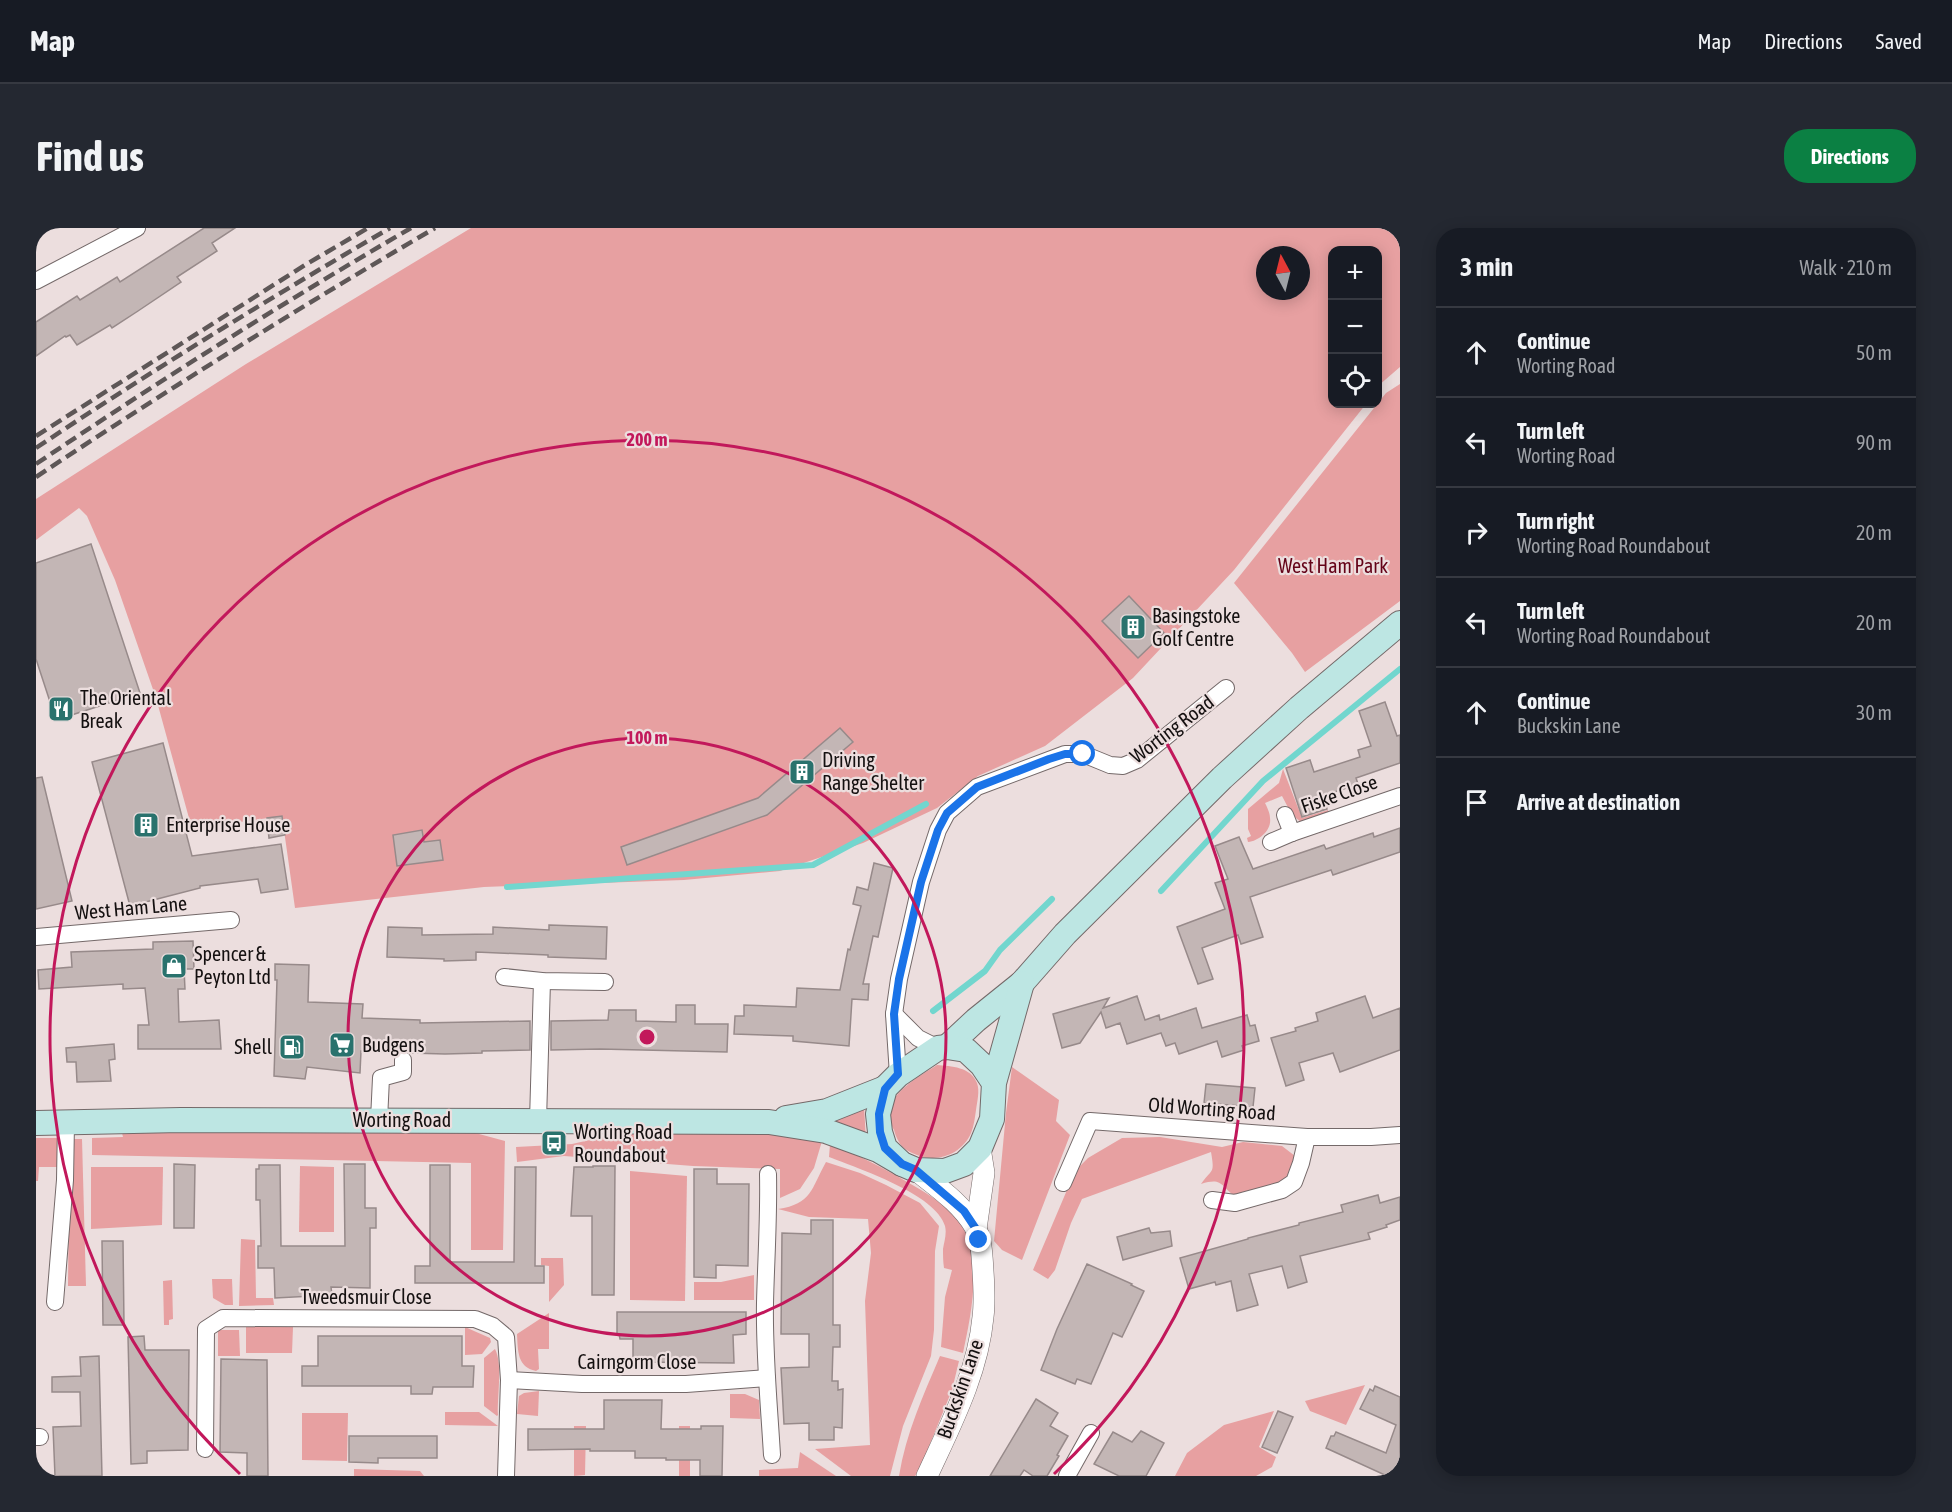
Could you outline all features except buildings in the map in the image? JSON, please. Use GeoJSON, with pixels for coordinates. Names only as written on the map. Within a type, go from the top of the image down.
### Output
{"type":"FeatureCollection","features":[{"type":"Feature","properties":{"kind":"main road"},"geometry":{"type":"LineString","coordinates":[[1022,983],[994,1083],[992,1119],[980,1149],[964,1164],[945,1172],[909,1167],[885,1148],[880,1132],[879,1114],[892,1082],[943,1047],[1022,983],[1065,934],[1222,778],[1299,708],[1400,624]]}},
{"type":"Feature","properties":{"kind":"main road"},"geometry":{"type":"LineString","coordinates":[[943,1047],[966,1050],[982,1065],[994,1083]]}},
{"type":"Feature","properties":{"kind":"main road","name":"Worting Road"},"geometry":{"type":"LineString","coordinates":[[769,1122],[827,1111],[892,1082]]}},
{"type":"Feature","properties":{"kind":"main road","name":"Worting Road"},"geometry":{"type":"LineString","coordinates":[[36,1123],[181,1120],[769,1122],[826,1131],[878,1150],[909,1167]]}},
{"type":"Feature","properties":{"kind":"street"},"geometry":{"type":"LineString","coordinates":[[36,281],[137,228]]}},
{"type":"Feature","properties":{"kind":"street","name":"Worting Road"},"geometry":{"type":"LineString","coordinates":[[892,1082],[894,1014],[899,979],[918,892],[938,830],[947,813],[977,787],[1065,754],[1083,754],[1110,765],[1123,766],[1137,760],[1226,688]]}},
{"type":"Feature","properties":{"kind":"street","name":"Fiske Close"},"geometry":{"type":"LineString","coordinates":[[1271,842],[1400,796]]}},
{"type":"Feature","properties":{"kind":"street","name":"Fiske Close"},"geometry":{"type":"LineString","coordinates":[[1285,815],[1292,833]]}},
{"type":"Feature","properties":{"kind":"street","name":"West Ham Lane"},"geometry":{"type":"LineString","coordinates":[[36,937],[231,920]]}},
{"type":"Feature","properties":{"kind":"street"},"geometry":{"type":"LineString","coordinates":[[504,977],[542,981],[605,982]]}},
{"type":"Feature","properties":{"kind":"street"},"geometry":{"type":"LineString","coordinates":[[538,1121],[542,981]]}},
{"type":"Feature","properties":{"kind":"street"},"geometry":{"type":"LineString","coordinates":[[894,1014],[918,1038],[943,1047]]}},
{"type":"Feature","properties":{"kind":"street"},"geometry":{"type":"LineString","coordinates":[[378,1120],[381,1078],[403,1072],[403,1060]]}},
{"type":"Feature","properties":{"kind":"street","name":"Old Worting Road"},"geometry":{"type":"LineString","coordinates":[[1063,1184],[1090,1121],[1307,1137],[1400,1135]]}},
{"type":"Feature","properties":{"kind":"street"},"geometry":{"type":"LineString","coordinates":[[55,1302],[65,1180],[66,1123]]}},
{"type":"Feature","properties":{"kind":"street"},"geometry":{"type":"LineString","coordinates":[[1212,1200],[1235,1203],[1282,1190],[1294,1182],[1302,1163],[1307,1137]]}},
{"type":"Feature","properties":{"kind":"street","name":"Buckskin Lane"},"geometry":{"type":"LineString","coordinates":[[976,1229],[984,1173],[980,1149]]}},
{"type":"Feature","properties":{"kind":"street","name":"Buckskin Lane"},"geometry":{"type":"LineString","coordinates":[[909,1167],[964,1211],[976,1229],[982,1249],[983,1319],[975,1360],[956,1412],[927,1476]]}},
{"type":"Feature","properties":{"kind":"street"},"geometry":{"type":"LineString","coordinates":[[768,1174],[765,1304],[772,1455]]}},
{"type":"Feature","properties":{"kind":"street","name":"Tweedsmuir Close"},"geometry":{"type":"LineString","coordinates":[[205,1449],[206,1329],[223,1318],[475,1319],[493,1326],[506,1336],[508,1380],[506,1476]]}},
{"type":"Feature","properties":{"kind":"street","name":"Cairngorm Close"},"geometry":{"type":"LineString","coordinates":[[508,1380],[582,1384],[686,1384],[767,1378]]}},
{"type":"Feature","properties":{"kind":"street"},"geometry":{"type":"LineString","coordinates":[[1067,1476],[1091,1433]]}},
{"type":"Feature","properties":{"kind":"green space"},"geometry":{"type":"Polygon","coordinates":[[[471,228],[1400,228],[1400,367],[1382,383],[1382,246],[1328,246],[1328,408],[1363,408],[1234,570],[1133,678],[1045,746],[978,776],[937,808],[863,843],[780,871],[684,880],[484,887],[295,908],[282,816],[192,829],[156,698],[115,580],[87,516],[79,508],[36,540],[36,499],[246,364],[471,228]]]}},
{"type":"Feature","properties":{"kind":"green space","name":"West Ham Park"},"geometry":{"type":"Polygon","coordinates":[[[1400,384],[1400,601],[1305,672],[1234,583],[1374,408],[1382,408],[1382,398],[1400,384]]]}},
{"type":"Feature","properties":{"kind":"green space"},"geometry":{"type":"Polygon","coordinates":[[[1283,769],[1302,818],[1328,810],[1329,814],[1301,822],[1292,815],[1282,796],[1265,803],[1270,816],[1269,827],[1260,837],[1248,842],[1247,838],[1251,836],[1248,829],[1248,809],[1279,783],[1283,769]]]}},
{"type":"Feature","properties":{"kind":"green space"},"geometry":{"type":"Polygon","coordinates":[[[937,1065],[960,1068],[970,1074],[977,1083],[978,1100],[972,1130],[967,1140],[948,1155],[933,1158],[917,1155],[905,1149],[899,1143],[889,1117],[893,1100],[899,1093],[937,1065]]]}},
{"type":"Feature","properties":{"kind":"green space"},"geometry":{"type":"Polygon","coordinates":[[[1012,1067],[1059,1100],[1056,1121],[1070,1135],[1022,1260],[1002,1250],[994,1241],[1012,1067]]]}},
{"type":"Feature","properties":{"kind":"green space"},"geometry":{"type":"Polygon","coordinates":[[[864,1107],[866,1140],[835,1119],[864,1107]]]}},
{"type":"Feature","properties":{"kind":"green space"},"geometry":{"type":"Polygon","coordinates":[[[260,1130],[468,1131],[505,1141],[503,1250],[471,1250],[471,1163],[92,1155],[92,1138],[123,1137],[122,1133],[260,1130]]]}},
{"type":"Feature","properties":{"kind":"green space"},"geometry":{"type":"Polygon","coordinates":[[[636,1133],[782,1134],[822,1141],[814,1168],[800,1189],[780,1198],[780,1169],[693,1166],[564,1156],[517,1162],[516,1147],[572,1144],[612,1135],[636,1133]]]}},
{"type":"Feature","properties":{"kind":"green space"},"geometry":{"type":"Polygon","coordinates":[[[1160,1137],[1222,1147],[1243,1142],[1282,1146],[1295,1156],[1289,1177],[1280,1185],[1236,1197],[1218,1182],[1201,1184],[1212,1168],[1211,1152],[1082,1199],[1055,1270],[1048,1279],[1033,1270],[1078,1168],[1088,1158],[1122,1138],[1160,1137]]]}},
{"type":"Feature","properties":{"kind":"green space"},"geometry":{"type":"Polygon","coordinates":[[[36,1138],[57,1138],[59,1167],[39,1167],[38,1181],[36,1181],[36,1138]]]}},
{"type":"Feature","properties":{"kind":"green space"},"geometry":{"type":"Polygon","coordinates":[[[73,1139],[82,1139],[86,1286],[68,1286],[69,1189],[73,1139]]]}},
{"type":"Feature","properties":{"kind":"green space"},"geometry":{"type":"Polygon","coordinates":[[[830,1144],[890,1172],[941,1203],[957,1219],[966,1233],[971,1249],[974,1284],[963,1353],[941,1347],[945,1297],[952,1270],[944,1268],[943,1249],[946,1229],[939,1214],[912,1193],[876,1175],[829,1157],[830,1144]]]}},
{"type":"Feature","properties":{"kind":"green space"},"geometry":{"type":"Polygon","coordinates":[[[826,1162],[860,1173],[920,1203],[939,1226],[935,1251],[934,1330],[931,1356],[903,1426],[890,1476],[851,1476],[815,1449],[870,1445],[865,1301],[871,1253],[868,1219],[809,1217],[778,1209],[789,1207],[804,1199],[826,1162]]]}},
{"type":"Feature","properties":{"kind":"green space"},"geometry":{"type":"Polygon","coordinates":[[[300,1166],[334,1167],[334,1232],[299,1232],[300,1166]]]}},
{"type":"Feature","properties":{"kind":"green space"},"geometry":{"type":"Polygon","coordinates":[[[91,1167],[163,1167],[162,1225],[91,1229],[91,1167]]]}},
{"type":"Feature","properties":{"kind":"green space"},"geometry":{"type":"Polygon","coordinates":[[[630,1171],[687,1176],[685,1301],[630,1300],[630,1171]]]}},
{"type":"Feature","properties":{"kind":"green space"},"geometry":{"type":"Polygon","coordinates":[[[241,1239],[255,1240],[256,1298],[273,1298],[274,1305],[239,1306],[241,1239]]]}},
{"type":"Feature","properties":{"kind":"green space"},"geometry":{"type":"Polygon","coordinates":[[[541,1258],[563,1258],[564,1285],[549,1302],[549,1266],[541,1265],[541,1258]]]}},
{"type":"Feature","properties":{"kind":"green space"},"geometry":{"type":"Polygon","coordinates":[[[754,1275],[754,1300],[694,1300],[694,1282],[721,1282],[754,1275]]]}},
{"type":"Feature","properties":{"kind":"green space"},"geometry":{"type":"Polygon","coordinates":[[[212,1279],[232,1279],[233,1305],[225,1305],[213,1298],[212,1279]]]}},
{"type":"Feature","properties":{"kind":"green space"},"geometry":{"type":"Polygon","coordinates":[[[172,1280],[173,1319],[169,1320],[169,1325],[164,1325],[163,1281],[172,1280]]]}},
{"type":"Feature","properties":{"kind":"green space"},"geometry":{"type":"Polygon","coordinates":[[[549,1313],[549,1349],[538,1349],[539,1369],[536,1371],[522,1362],[518,1352],[517,1334],[549,1313]]]}},
{"type":"Feature","properties":{"kind":"green space"},"geometry":{"type":"Polygon","coordinates":[[[246,1327],[293,1327],[292,1353],[246,1353],[246,1327]]]}},
{"type":"Feature","properties":{"kind":"green space"},"geometry":{"type":"Polygon","coordinates":[[[465,1327],[490,1338],[491,1342],[482,1354],[465,1355],[465,1327]]]}},
{"type":"Feature","properties":{"kind":"green space"},"geometry":{"type":"Polygon","coordinates":[[[218,1330],[239,1330],[240,1356],[218,1356],[218,1330]]]}},
{"type":"Feature","properties":{"kind":"green space"},"geometry":{"type":"Polygon","coordinates":[[[495,1349],[499,1363],[497,1416],[484,1406],[484,1358],[495,1349]]]}},
{"type":"Feature","properties":{"kind":"green space"},"geometry":{"type":"Polygon","coordinates":[[[940,1356],[959,1361],[952,1390],[919,1471],[915,1476],[899,1476],[921,1400],[940,1356]]]}},
{"type":"Feature","properties":{"kind":"green space"},"geometry":{"type":"Polygon","coordinates":[[[1365,1385],[1346,1425],[1310,1411],[1305,1401],[1365,1385]]]}},
{"type":"Feature","properties":{"kind":"green space"},"geometry":{"type":"Polygon","coordinates":[[[539,1391],[538,1416],[517,1414],[519,1396],[539,1391]]]}},
{"type":"Feature","properties":{"kind":"green space"},"geometry":{"type":"Polygon","coordinates":[[[730,1394],[745,1394],[759,1400],[760,1419],[730,1418],[730,1394]]]}},
{"type":"Feature","properties":{"kind":"green space"},"geometry":{"type":"Polygon","coordinates":[[[1274,1411],[1259,1447],[1276,1457],[1272,1467],[1256,1476],[1175,1476],[1187,1453],[1224,1425],[1274,1411]]]}},
{"type":"Feature","properties":{"kind":"green space"},"geometry":{"type":"Polygon","coordinates":[[[445,1412],[479,1412],[498,1426],[445,1425],[445,1412]]]}},
{"type":"Feature","properties":{"kind":"green space"},"geometry":{"type":"Polygon","coordinates":[[[302,1413],[348,1413],[347,1461],[302,1460],[302,1413]]]}},
{"type":"Feature","properties":{"kind":"green space"},"geometry":{"type":"Polygon","coordinates":[[[574,1426],[586,1426],[585,1475],[574,1476],[574,1426]]]}},
{"type":"Feature","properties":{"kind":"green space"},"geometry":{"type":"Polygon","coordinates":[[[679,1426],[690,1426],[690,1476],[679,1476],[679,1426]]]}},
{"type":"Feature","properties":{"kind":"green space"},"geometry":{"type":"Polygon","coordinates":[[[800,1452],[836,1476],[759,1476],[759,1470],[798,1468],[800,1452]]]}},
{"type":"Feature","properties":{"kind":"green space"},"geometry":{"type":"Polygon","coordinates":[[[354,1469],[420,1471],[424,1476],[354,1476],[354,1469]]]}},
{"type":"Feature","properties":{"kind":"waterway"},"geometry":{"type":"LineString","coordinates":[[1161,891],[1263,781],[1400,669]]}},
{"type":"Feature","properties":{"kind":"waterway"},"geometry":{"type":"LineString","coordinates":[[507,887],[813,865],[926,804]]}},
{"type":"Feature","properties":{"kind":"waterway"},"geometry":{"type":"LineString","coordinates":[[933,1011],[985,971],[1000,950],[1052,899]]}},
{"type":"Feature","properties":{"kind":"railway"},"geometry":{"type":"LineString","coordinates":[[36,436],[305,265],[368,228]]}},
{"type":"Feature","properties":{"kind":"railway"},"geometry":{"type":"LineString","coordinates":[[36,448],[211,335],[390,228]]}},
{"type":"Feature","properties":{"kind":"railway"},"geometry":{"type":"LineString","coordinates":[[36,464],[222,343],[411,228]]}},
{"type":"Feature","properties":{"kind":"railway"},"geometry":{"type":"LineString","coordinates":[[36,477],[234,350],[435,228]]}},
{"type":"Feature","properties":{"kind":"place","name":"Basingstoke Golf Centre"},"geometry":{"type":"Point","coordinates":[1133,627]}},
{"type":"Feature","properties":{"kind":"place","name":"The Oriental Break"},"geometry":{"type":"Point","coordinates":[61,709]}},
{"type":"Feature","properties":{"kind":"place","name":"Driving Range Shelter"},"geometry":{"type":"Point","coordinates":[802,772]}},
{"type":"Feature","properties":{"kind":"place","name":"Enterprise House"},"geometry":{"type":"Point","coordinates":[146,825]}},
{"type":"Feature","properties":{"kind":"place","name":"Spencer & Peyton Ltd"},"geometry":{"type":"Point","coordinates":[174,966]}},
{"type":"Feature","properties":{"kind":"place","name":"Budgens"},"geometry":{"type":"Point","coordinates":[342,1045]}},
{"type":"Feature","properties":{"kind":"place","name":"Shell"},"geometry":{"type":"Point","coordinates":[292,1047]}},
{"type":"Feature","properties":{"kind":"place","name":"Worting Road Roundabout"},"geometry":{"type":"Point","coordinates":[554,1143]}},
{"type":"Feature","properties":{"kind":"route"},"geometry":{"type":"LineString","coordinates":[[979,1240],[976,1229],[964,1211],[916,1170],[902,1164],[885,1148],[880,1132],[879,1114],[885,1089],[898,1074],[894,1014],[913,911],[938,830],[947,813],[977,787],[1065,754],[1083,754]]}}]}
